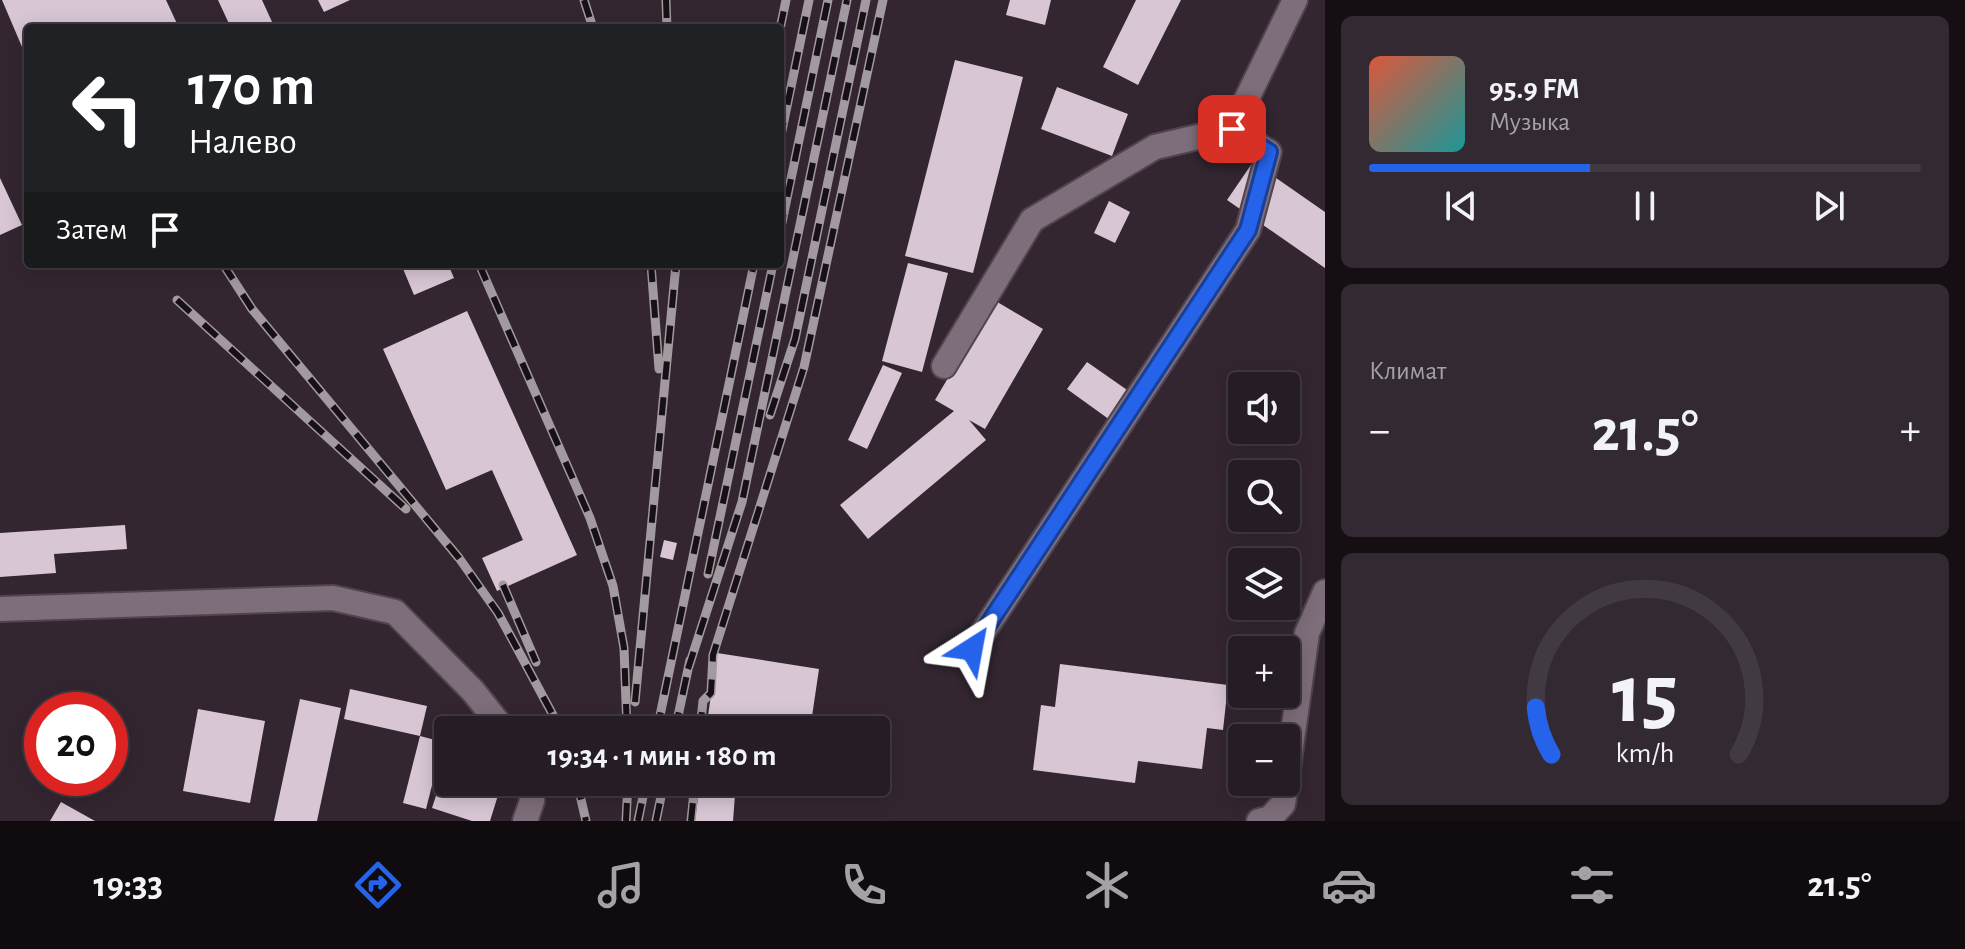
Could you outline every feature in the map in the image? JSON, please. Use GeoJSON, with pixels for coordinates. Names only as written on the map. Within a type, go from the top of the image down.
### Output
{"type":"FeatureCollection","features":[{"type":"Feature","properties":{"kind":"street"},"geometry":{"type":"LineString","coordinates":[[1232,129],[1295,0]]}},
{"type":"Feature","properties":{"kind":"street"},"geometry":{"type":"LineString","coordinates":[[944,366],[1032,220],[1155,147],[1232,129],[1269,152],[1248,230],[972,649]]}},
{"type":"Feature","properties":{"kind":"street"},"geometry":{"type":"LineString","coordinates":[[1266,820],[1283,804],[1307,633],[1325,592]]}},
{"type":"Feature","properties":{"kind":"street"},"geometry":{"type":"LineString","coordinates":[[0,609],[333,598],[395,612],[473,691],[493,716]]}},
{"type":"Feature","properties":{"kind":"street"},"geometry":{"type":"LineString","coordinates":[[525,821],[531,796]]}},
{"type":"Feature","properties":{"kind":"building"},"geometry":{"type":"Polygon","coordinates":[[[2,0],[166,0],[177,24],[24,24],[24,52],[2,0]]]}},
{"type":"Feature","properties":{"kind":"building"},"geometry":{"type":"Polygon","coordinates":[[[218,0],[262,0],[273,24],[229,24],[218,0]]]}},
{"type":"Feature","properties":{"kind":"building"},"geometry":{"type":"Polygon","coordinates":[[[318,0],[350,0],[324,12],[318,0]]]}},
{"type":"Feature","properties":{"kind":"building"},"geometry":{"type":"Polygon","coordinates":[[[1010,0],[1051,0],[1045,25],[1006,15],[1010,0]]]}},
{"type":"Feature","properties":{"kind":"building"},"geometry":{"type":"Polygon","coordinates":[[[1136,0],[1181,0],[1138,85],[1103,67],[1136,0]]]}},
{"type":"Feature","properties":{"kind":"building"},"geometry":{"type":"Polygon","coordinates":[[[955,60],[1023,77],[973,273],[905,256],[955,60]]]}},
{"type":"Feature","properties":{"kind":"building"},"geometry":{"type":"Polygon","coordinates":[[[1057,87],[1128,114],[1112,156],[1041,129],[1057,87]]]}},
{"type":"Feature","properties":{"kind":"building"},"geometry":{"type":"Polygon","coordinates":[[[1253,162],[1325,212],[1325,268],[1227,200],[1253,162]]]}},
{"type":"Feature","properties":{"kind":"building"},"geometry":{"type":"Polygon","coordinates":[[[0,178],[22,225],[0,235],[0,178]]]}},
{"type":"Feature","properties":{"kind":"building"},"geometry":{"type":"Polygon","coordinates":[[[1109,201],[1130,212],[1115,243],[1094,233],[1109,201]]]}},
{"type":"Feature","properties":{"kind":"building"},"geometry":{"type":"Polygon","coordinates":[[[908,263],[948,273],[922,372],[882,361],[908,263]]]}},
{"type":"Feature","properties":{"kind":"building"},"geometry":{"type":"Polygon","coordinates":[[[403,268],[450,268],[454,278],[414,295],[403,268]]]}},
{"type":"Feature","properties":{"kind":"building"},"geometry":{"type":"Polygon","coordinates":[[[994,300],[1043,329],[985,429],[969,420],[986,440],[868,539],[840,505],[954,411],[935,400],[994,300]]]}},
{"type":"Feature","properties":{"kind":"building"},"geometry":{"type":"Polygon","coordinates":[[[467,311],[577,555],[497,591],[482,558],[523,540],[492,470],[446,490],[383,349],[467,311]]]}},
{"type":"Feature","properties":{"kind":"building"},"geometry":{"type":"Polygon","coordinates":[[[1087,362],[1130,392],[1110,420],[1067,389],[1087,362]]]}},
{"type":"Feature","properties":{"kind":"building"},"geometry":{"type":"Polygon","coordinates":[[[883,365],[902,373],[867,449],[848,440],[883,365]]]}},
{"type":"Feature","properties":{"kind":"building"},"geometry":{"type":"Polygon","coordinates":[[[125,525],[127,549],[54,554],[56,573],[0,577],[0,533],[125,525]]]}},
{"type":"Feature","properties":{"kind":"building"},"geometry":{"type":"Polygon","coordinates":[[[664,540],[677,543],[673,560],[660,557],[664,540]]]}},
{"type":"Feature","properties":{"kind":"building"},"geometry":{"type":"Polygon","coordinates":[[[717,653],[819,669],[812,716],[708,716],[717,653]]]}},
{"type":"Feature","properties":{"kind":"building"},"geometry":{"type":"Polygon","coordinates":[[[1060,664],[1228,685],[1223,730],[1207,728],[1202,769],[1138,761],[1135,783],[1033,770],[1041,705],[1055,707],[1060,664]]]}},
{"type":"Feature","properties":{"kind":"building"},"geometry":{"type":"Polygon","coordinates":[[[350,689],[427,706],[420,736],[344,719],[350,689]]]}},
{"type":"Feature","properties":{"kind":"building"},"geometry":{"type":"Polygon","coordinates":[[[300,699],[341,708],[317,821],[274,821],[300,699]]]}},
{"type":"Feature","properties":{"kind":"building"},"geometry":{"type":"Polygon","coordinates":[[[198,709],[265,721],[250,803],[183,791],[198,709]]]}},
{"type":"Feature","properties":{"kind":"building"},"geometry":{"type":"Polygon","coordinates":[[[420,736],[434,740],[434,777],[426,809],[403,803],[420,736]]]}},
{"type":"Feature","properties":{"kind":"building"},"geometry":{"type":"Polygon","coordinates":[[[436,796],[498,796],[490,821],[472,821],[432,808],[436,796]]]}},
{"type":"Feature","properties":{"kind":"building"},"geometry":{"type":"Polygon","coordinates":[[[698,796],[735,796],[733,821],[695,821],[698,796]]]}},
{"type":"Feature","properties":{"kind":"building"},"geometry":{"type":"Polygon","coordinates":[[[61,802],[95,821],[50,821],[61,802]]]}},
{"type":"Feature","properties":{"kind":"railway"},"geometry":{"type":"LineString","coordinates":[[584,0],[592,24]]}},
{"type":"Feature","properties":{"kind":"railway"},"geometry":{"type":"LineString","coordinates":[[666,0],[667,24]]}},
{"type":"Feature","properties":{"kind":"railway"},"geometry":{"type":"LineString","coordinates":[[781,24],[786,0]]}},
{"type":"Feature","properties":{"kind":"railway"},"geometry":{"type":"LineString","coordinates":[[784,121],[809,0]]}},
{"type":"Feature","properties":{"kind":"railway"},"geometry":{"type":"LineString","coordinates":[[784,213],[828,0]]}},
{"type":"Feature","properties":{"kind":"railway"},"geometry":{"type":"LineString","coordinates":[[688,669],[742,502],[847,0]]}},
{"type":"Feature","properties":{"kind":"railway"},"geometry":{"type":"LineString","coordinates":[[770,415],[795,339],[866,0]]}},
{"type":"Feature","properties":{"kind":"railway"},"geometry":{"type":"LineString","coordinates":[[701,716],[703,701],[711,693],[713,655],[804,367],[883,0]]}},
{"type":"Feature","properties":{"kind":"railway"},"geometry":{"type":"LineString","coordinates":[[226,268],[252,309],[459,558],[498,613],[553,716]]}},
{"type":"Feature","properties":{"kind":"railway"},"geometry":{"type":"LineString","coordinates":[[481,268],[590,518],[613,586],[624,648],[626,716]]}},
{"type":"Feature","properties":{"kind":"railway"},"geometry":{"type":"LineString","coordinates":[[651,268],[659,369]]}},
{"type":"Feature","properties":{"kind":"railway"},"geometry":{"type":"LineString","coordinates":[[635,702],[676,268]]}},
{"type":"Feature","properties":{"kind":"railway"},"geometry":{"type":"LineString","coordinates":[[660,716],[753,268]]}},
{"type":"Feature","properties":{"kind":"railway"},"geometry":{"type":"LineString","coordinates":[[708,574],[772,268]]}},
{"type":"Feature","properties":{"kind":"railway"},"geometry":{"type":"LineString","coordinates":[[177,300],[406,509]]}},
{"type":"Feature","properties":{"kind":"railway"},"geometry":{"type":"LineString","coordinates":[[503,585],[536,662]]}},
{"type":"Feature","properties":{"kind":"railway"},"geometry":{"type":"LineString","coordinates":[[678,716],[690,660]]}},
{"type":"Feature","properties":{"kind":"railway"},"geometry":{"type":"LineString","coordinates":[[580,796],[586,821]]}},
{"type":"Feature","properties":{"kind":"railway"},"geometry":{"type":"LineString","coordinates":[[626,821],[627,796]]}},
{"type":"Feature","properties":{"kind":"railway"},"geometry":{"type":"LineString","coordinates":[[638,821],[643,796]]}},
{"type":"Feature","properties":{"kind":"railway"},"geometry":{"type":"LineString","coordinates":[[656,821],[661,796]]}},
{"type":"Feature","properties":{"kind":"railway"},"geometry":{"type":"LineString","coordinates":[[691,821],[694,796]]}},
{"type":"Feature","properties":{"kind":"route"},"geometry":{"type":"LineString","coordinates":[[972,649],[1248,230],[1269,152],[1232,129]]}}]}
